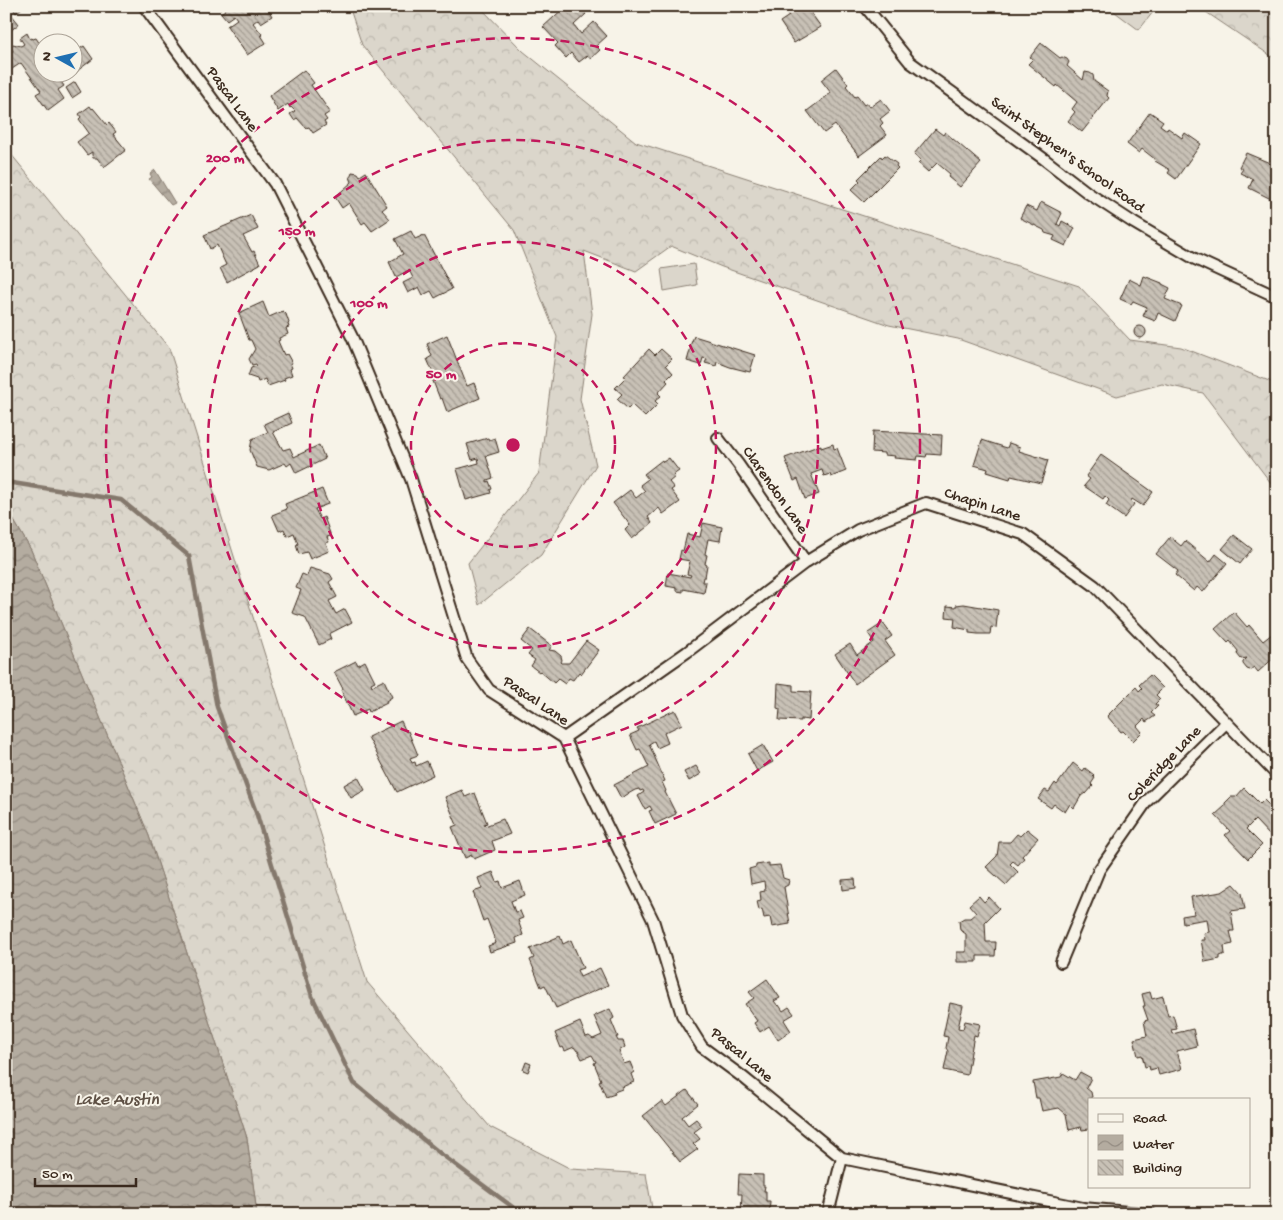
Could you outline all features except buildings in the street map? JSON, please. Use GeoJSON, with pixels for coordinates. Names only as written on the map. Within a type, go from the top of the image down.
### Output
{"type":"FeatureCollection","features":[{"type":"Feature","properties":{"kind":"street","name":"Pascal Lane"},"geometry":{"type":"LineString","coordinates":[[144,6],[274,184],[352,337],[415,487],[467,659],[489,690],[564,738],[653,920],[682,1015],[702,1047],[744,1078],[842,1158],[1083,1208],[1151,1214]]}},
{"type":"Feature","properties":{"kind":"street","name":"Saint Stephen's School Road"},"geometry":{"type":"LineString","coordinates":[[865,6],[910,62],[1088,193],[1195,259],[1277,297]]}},
{"type":"Feature","properties":{"kind":"street","name":"Clarendon Lane"},"geometry":{"type":"LineString","coordinates":[[718,438],[806,562]]}},
{"type":"Feature","properties":{"kind":"street","name":"Chapin Lane"},"geometry":{"type":"LineString","coordinates":[[564,738],[687,652],[806,562],[858,530],[926,503],[1023,534],[1095,586],[1277,775]]}},
{"type":"Feature","properties":{"kind":"street","name":"Coleridge Lane"},"geometry":{"type":"LineString","coordinates":[[1061,962],[1098,870],[1147,801],[1226,723]]}},
{"type":"Feature","properties":{"kind":"street"},"geometry":{"type":"LineString","coordinates":[[828,1214],[842,1158]]}},
{"type":"Feature","properties":{"kind":"green space"},"geometry":{"type":"Polygon","coordinates":[[[349,6],[479,6],[523,51],[636,142],[1079,286],[1130,340],[1181,347],[1277,384],[1277,491],[1203,393],[1162,384],[1117,396],[958,339],[889,325],[722,267],[671,246],[636,271],[584,251],[592,314],[580,399],[596,465],[541,555],[479,605],[468,563],[539,473],[557,337],[514,230],[362,45],[349,6]]]}},
{"type":"Feature","properties":{"kind":"green space"},"geometry":{"type":"Polygon","coordinates":[[[1107,6],[1145,6],[1153,12],[1139,30],[1107,6]]]}},
{"type":"Feature","properties":{"kind":"green space"},"geometry":{"type":"Polygon","coordinates":[[[1197,6],[1277,6],[1277,60],[1197,6]]]}},
{"type":"Feature","properties":{"kind":"green space"},"geometry":{"type":"Polygon","coordinates":[[[6,148],[169,348],[367,982],[490,1127],[571,1169],[646,1174],[653,1214],[257,1214],[247,1138],[149,836],[31,550],[6,507],[6,148]]]}},
{"type":"Feature","properties":{"kind":"green space"},"geometry":{"type":"Polygon","coordinates":[[[694,264],[697,285],[664,291],[661,269],[694,264]]]}},
{"type":"Feature","properties":{"kind":"water"},"geometry":{"type":"Polygon","coordinates":[[[155,170],[175,203],[171,205],[149,179],[152,177],[150,174],[155,170]]]}},
{"type":"Feature","properties":{"kind":"water","name":"Lake Austin"},"geometry":{"type":"Polygon","coordinates":[[[6,507],[31,550],[149,836],[247,1138],[257,1214],[6,1214],[6,507]]]}},
{"type":"Feature","properties":{"kind":"waterway"},"geometry":{"type":"LineString","coordinates":[[6,482],[121,500],[189,556],[217,707],[257,815],[312,996],[354,1083],[441,1154],[522,1214]]}}]}
